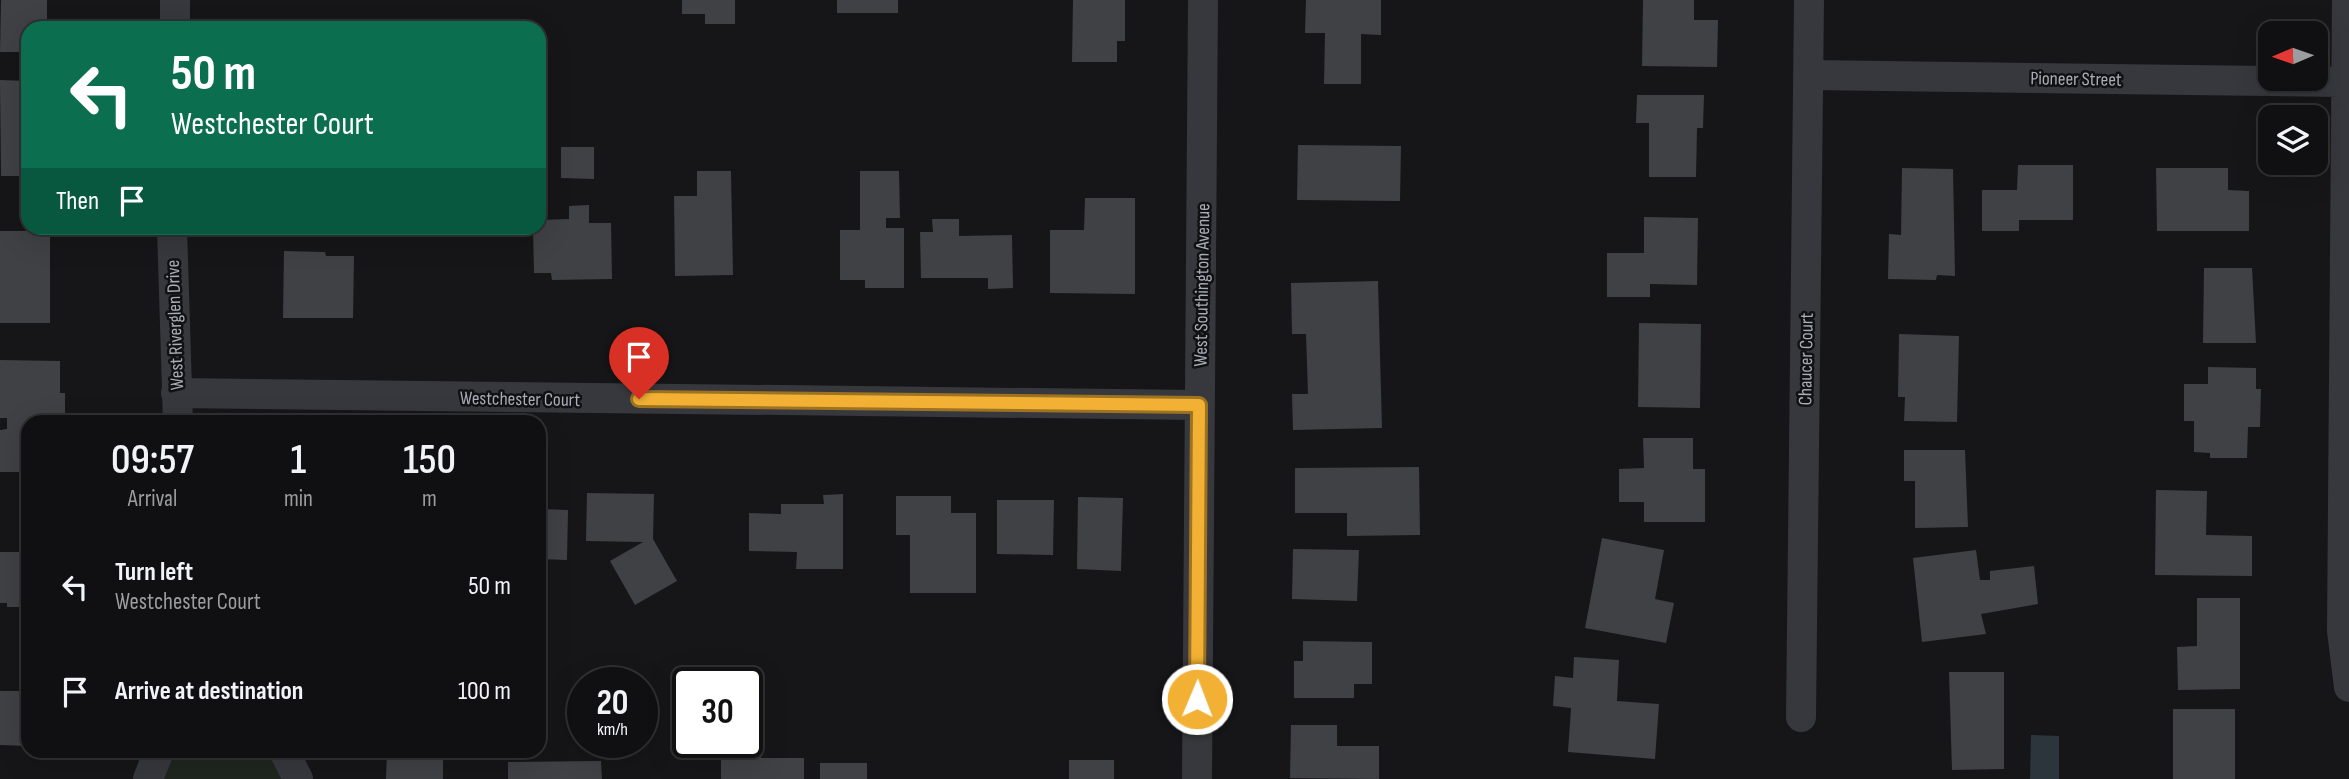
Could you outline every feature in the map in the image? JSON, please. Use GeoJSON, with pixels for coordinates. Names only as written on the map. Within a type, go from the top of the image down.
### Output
{"type":"FeatureCollection","features":[{"type":"Feature","properties":{"kind":"street"},"geometry":{"type":"LineString","coordinates":[[175,0],[175,21]]}},
{"type":"Feature","properties":{"kind":"street","name":"West Southington Avenue"},"geometry":{"type":"LineString","coordinates":[[1197,779],[1203,0]]}},
{"type":"Feature","properties":{"kind":"street","name":"Chaucer Court"},"geometry":{"type":"LineString","coordinates":[[1801,718],[1808,0]]}},
{"type":"Feature","properties":{"kind":"street"},"geometry":{"type":"LineString","coordinates":[[2347,0],[2344,82],[2342,631],[2349,687]]}},
{"type":"Feature","properties":{"kind":"street","name":"Pioneer Street"},"geometry":{"type":"LineString","coordinates":[[1808,75],[2344,82]]}},
{"type":"Feature","properties":{"kind":"street","name":"West Riverglen Drive"},"geometry":{"type":"LineString","coordinates":[[172,235],[177,408]]}},
{"type":"Feature","properties":{"kind":"street","name":"Westchester Court"},"geometry":{"type":"LineString","coordinates":[[177,408],[1199,405]]}},
{"type":"Feature","properties":{"kind":"street"},"geometry":{"type":"LineString","coordinates":[[148,779],[156,758]]}},
{"type":"Feature","properties":{"kind":"street"},"geometry":{"type":"LineString","coordinates":[[288,758],[298,779]]}},
{"type":"Feature","properties":{"kind":"shaded area"},"geometry":{"type":"Polygon","coordinates":[[[2031,735],[2059,736],[2059,779],[2030,779],[2031,735]]]}},
{"type":"Feature","properties":{"kind":"shaded area"},"geometry":{"type":"Polygon","coordinates":[[[156,758],[284,758],[296,779],[148,779],[156,758]]]}},
{"type":"Feature","properties":{"kind":"building"},"geometry":{"type":"Polygon","coordinates":[[[1,0],[47,0],[47,21],[21,21],[21,52],[0,52],[1,0]]]}},
{"type":"Feature","properties":{"kind":"building"},"geometry":{"type":"Polygon","coordinates":[[[682,0],[735,0],[735,24],[705,24],[705,14],[682,14],[682,0]]]}},
{"type":"Feature","properties":{"kind":"building"},"geometry":{"type":"Polygon","coordinates":[[[837,0],[898,0],[898,13],[837,13],[837,0]]]}},
{"type":"Feature","properties":{"kind":"building"},"geometry":{"type":"Polygon","coordinates":[[[1073,0],[1125,0],[1125,41],[1117,41],[1117,62],[1072,62],[1073,0]]]}},
{"type":"Feature","properties":{"kind":"building"},"geometry":{"type":"Polygon","coordinates":[[[1306,0],[1381,0],[1381,35],[1361,34],[1361,84],[1324,84],[1325,33],[1305,33],[1306,0]]]}},
{"type":"Feature","properties":{"kind":"building"},"geometry":{"type":"Polygon","coordinates":[[[1643,0],[1694,0],[1694,20],[1718,20],[1717,67],[1642,66],[1643,0]]]}},
{"type":"Feature","properties":{"kind":"building"},"geometry":{"type":"Polygon","coordinates":[[[0,80],[21,81],[21,176],[1,176],[0,80]]]}},
{"type":"Feature","properties":{"kind":"building"},"geometry":{"type":"Polygon","coordinates":[[[1637,95],[1704,95],[1703,128],[1697,128],[1696,177],[1649,177],[1649,123],[1636,123],[1637,95]]]}},
{"type":"Feature","properties":{"kind":"building"},"geometry":{"type":"Polygon","coordinates":[[[1298,145],[1401,146],[1400,201],[1297,200],[1298,145]]]}},
{"type":"Feature","properties":{"kind":"building"},"geometry":{"type":"Polygon","coordinates":[[[561,147],[594,147],[594,179],[561,178],[561,147]]]}},
{"type":"Feature","properties":{"kind":"building"},"geometry":{"type":"Polygon","coordinates":[[[2018,165],[2073,165],[2073,220],[2019,220],[2019,231],[1982,231],[1982,190],[2017,190],[2018,165]]]}},
{"type":"Feature","properties":{"kind":"building"},"geometry":{"type":"Polygon","coordinates":[[[1902,168],[1953,169],[1955,276],[1937,275],[1936,280],[1888,279],[1889,234],[1901,235],[1902,168]]]}},
{"type":"Feature","properties":{"kind":"building"},"geometry":{"type":"Polygon","coordinates":[[[2156,168],[2228,168],[2228,190],[2249,191],[2249,231],[2157,231],[2156,168]]]}},
{"type":"Feature","properties":{"kind":"building"},"geometry":{"type":"Polygon","coordinates":[[[697,171],[731,171],[733,275],[675,276],[674,196],[697,196],[697,171]]]}},
{"type":"Feature","properties":{"kind":"building"},"geometry":{"type":"Polygon","coordinates":[[[860,171],[899,171],[900,218],[886,218],[886,228],[904,228],[904,288],[865,288],[865,280],[840,280],[840,230],[860,230],[860,171]]]}},
{"type":"Feature","properties":{"kind":"building"},"geometry":{"type":"Polygon","coordinates":[[[1085,198],[1135,198],[1135,294],[1050,293],[1050,230],[1084,230],[1085,198]]]}},
{"type":"Feature","properties":{"kind":"building"},"geometry":{"type":"Polygon","coordinates":[[[589,205],[589,223],[611,223],[612,279],[552,280],[551,273],[534,273],[533,235],[546,235],[546,220],[569,219],[569,206],[589,205]]]}},
{"type":"Feature","properties":{"kind":"building"},"geometry":{"type":"Polygon","coordinates":[[[1644,217],[1698,218],[1697,285],[1650,284],[1650,297],[1607,297],[1607,253],[1644,253],[1644,217]]]}},
{"type":"Feature","properties":{"kind":"building"},"geometry":{"type":"Polygon","coordinates":[[[932,219],[959,219],[959,236],[1012,235],[1013,288],[988,289],[988,278],[921,278],[920,232],[933,232],[932,219]]]}},
{"type":"Feature","properties":{"kind":"building"},"geometry":{"type":"Polygon","coordinates":[[[0,231],[21,231],[21,235],[50,235],[50,323],[0,323],[0,231]]]}},
{"type":"Feature","properties":{"kind":"building"},"geometry":{"type":"Polygon","coordinates":[[[284,251],[354,256],[353,318],[283,318],[284,251]]]}},
{"type":"Feature","properties":{"kind":"building"},"geometry":{"type":"Polygon","coordinates":[[[2204,268],[2252,268],[2256,343],[2203,343],[2204,268]]]}},
{"type":"Feature","properties":{"kind":"building"},"geometry":{"type":"Polygon","coordinates":[[[1378,281],[1382,428],[1293,430],[1292,394],[1308,394],[1306,334],[1292,334],[1291,283],[1378,281]]]}},
{"type":"Feature","properties":{"kind":"building"},"geometry":{"type":"Polygon","coordinates":[[[1639,323],[1701,324],[1700,408],[1638,407],[1639,323]]]}},
{"type":"Feature","properties":{"kind":"building"},"geometry":{"type":"Polygon","coordinates":[[[1899,334],[1959,336],[1957,422],[1904,421],[1905,397],[1898,397],[1899,334]]]}},
{"type":"Feature","properties":{"kind":"building"},"geometry":{"type":"Polygon","coordinates":[[[0,360],[60,361],[60,393],[65,393],[65,415],[21,415],[21,472],[0,472],[0,430],[7,429],[7,418],[0,418],[0,360]]]}},
{"type":"Feature","properties":{"kind":"building"},"geometry":{"type":"Polygon","coordinates":[[[2208,367],[2256,368],[2256,389],[2261,389],[2260,427],[2248,427],[2247,458],[2210,458],[2210,453],[2194,452],[2194,421],[2184,421],[2184,384],[2208,384],[2208,367]]]}},
{"type":"Feature","properties":{"kind":"building"},"geometry":{"type":"Polygon","coordinates":[[[1643,438],[1693,438],[1693,469],[1705,469],[1705,522],[1644,522],[1644,502],[1619,502],[1619,469],[1644,468],[1643,438]]]}},
{"type":"Feature","properties":{"kind":"building"},"geometry":{"type":"Polygon","coordinates":[[[1904,450],[1965,450],[1968,527],[1915,528],[1915,481],[1904,481],[1904,450]]]}},
{"type":"Feature","properties":{"kind":"building"},"geometry":{"type":"Polygon","coordinates":[[[1419,467],[1420,535],[1347,536],[1347,513],[1295,513],[1295,468],[1419,467]]]}},
{"type":"Feature","properties":{"kind":"building"},"geometry":{"type":"Polygon","coordinates":[[[2156,490],[2207,491],[2206,535],[2252,536],[2252,576],[2155,575],[2156,490]]]}},
{"type":"Feature","properties":{"kind":"building"},"geometry":{"type":"Polygon","coordinates":[[[587,493],[654,494],[653,539],[677,581],[635,605],[610,561],[643,542],[586,541],[587,493]]]}},
{"type":"Feature","properties":{"kind":"building"},"geometry":{"type":"Polygon","coordinates":[[[843,494],[843,569],[796,569],[797,552],[749,551],[749,513],[781,514],[781,504],[824,504],[823,495],[843,494]]]}},
{"type":"Feature","properties":{"kind":"building"},"geometry":{"type":"Polygon","coordinates":[[[896,496],[951,496],[951,513],[976,513],[976,593],[910,593],[910,535],[896,535],[896,496]]]}},
{"type":"Feature","properties":{"kind":"building"},"geometry":{"type":"Polygon","coordinates":[[[1078,497],[1123,498],[1121,571],[1077,569],[1078,497]]]}},
{"type":"Feature","properties":{"kind":"building"},"geometry":{"type":"Polygon","coordinates":[[[997,500],[1054,500],[1053,555],[997,554],[997,500]]]}},
{"type":"Feature","properties":{"kind":"building"},"geometry":{"type":"Polygon","coordinates":[[[546,509],[568,510],[567,560],[546,559],[546,509]]]}},
{"type":"Feature","properties":{"kind":"building"},"geometry":{"type":"Polygon","coordinates":[[[1602,538],[1664,550],[1655,599],[1674,603],[1666,643],[1585,628],[1602,538]]]}},
{"type":"Feature","properties":{"kind":"building"},"geometry":{"type":"Polygon","coordinates":[[[1293,549],[1359,550],[1357,601],[1292,599],[1293,549]]]}},
{"type":"Feature","properties":{"kind":"building"},"geometry":{"type":"Polygon","coordinates":[[[1976,550],[1980,580],[1990,580],[1990,571],[2034,566],[2038,604],[1981,614],[1986,634],[1922,642],[1913,558],[1976,550]]]}},
{"type":"Feature","properties":{"kind":"building"},"geometry":{"type":"Polygon","coordinates":[[[0,552],[21,552],[21,607],[7,607],[7,603],[0,603],[0,552]]]}},
{"type":"Feature","properties":{"kind":"building"},"geometry":{"type":"Polygon","coordinates":[[[2197,598],[2240,598],[2240,689],[2178,690],[2177,647],[2197,646],[2197,598]]]}},
{"type":"Feature","properties":{"kind":"building"},"geometry":{"type":"Polygon","coordinates":[[[1303,641],[1372,642],[1372,684],[1354,684],[1354,698],[1294,698],[1294,661],[1303,661],[1303,641]]]}},
{"type":"Feature","properties":{"kind":"building"},"geometry":{"type":"Polygon","coordinates":[[[1574,657],[1619,660],[1617,701],[1659,704],[1655,759],[1568,752],[1571,708],[1553,706],[1555,676],[1573,678],[1574,657]]]}},
{"type":"Feature","properties":{"kind":"building"},"geometry":{"type":"Polygon","coordinates":[[[1949,672],[2004,672],[2004,769],[1952,770],[1949,672]]]}},
{"type":"Feature","properties":{"kind":"building"},"geometry":{"type":"Polygon","coordinates":[[[0,691],[21,691],[21,746],[0,745],[0,691]]]}},
{"type":"Feature","properties":{"kind":"building"},"geometry":{"type":"Polygon","coordinates":[[[2173,709],[2235,709],[2235,779],[2173,779],[2173,709]]]}},
{"type":"Feature","properties":{"kind":"building"},"geometry":{"type":"Polygon","coordinates":[[[1291,725],[1337,725],[1337,746],[1379,746],[1379,779],[1290,778],[1291,725]]]}},
{"type":"Feature","properties":{"kind":"building"},"geometry":{"type":"Polygon","coordinates":[[[387,758],[443,758],[443,779],[386,779],[387,758]]]}},
{"type":"Feature","properties":{"kind":"building"},"geometry":{"type":"Polygon","coordinates":[[[721,758],[804,758],[804,779],[721,779],[721,758]]]}},
{"type":"Feature","properties":{"kind":"building"},"geometry":{"type":"Polygon","coordinates":[[[1069,760],[1114,760],[1114,779],[1069,779],[1069,760]]]}},
{"type":"Feature","properties":{"kind":"building"},"geometry":{"type":"Polygon","coordinates":[[[601,761],[602,779],[508,779],[508,762],[601,761]]]}},
{"type":"Feature","properties":{"kind":"building"},"geometry":{"type":"Polygon","coordinates":[[[820,763],[867,763],[867,779],[820,779],[820,763]]]}},
{"type":"Feature","properties":{"kind":"route"},"geometry":{"type":"LineString","coordinates":[[639,399],[1199,405],[1197,699]]}}]}
